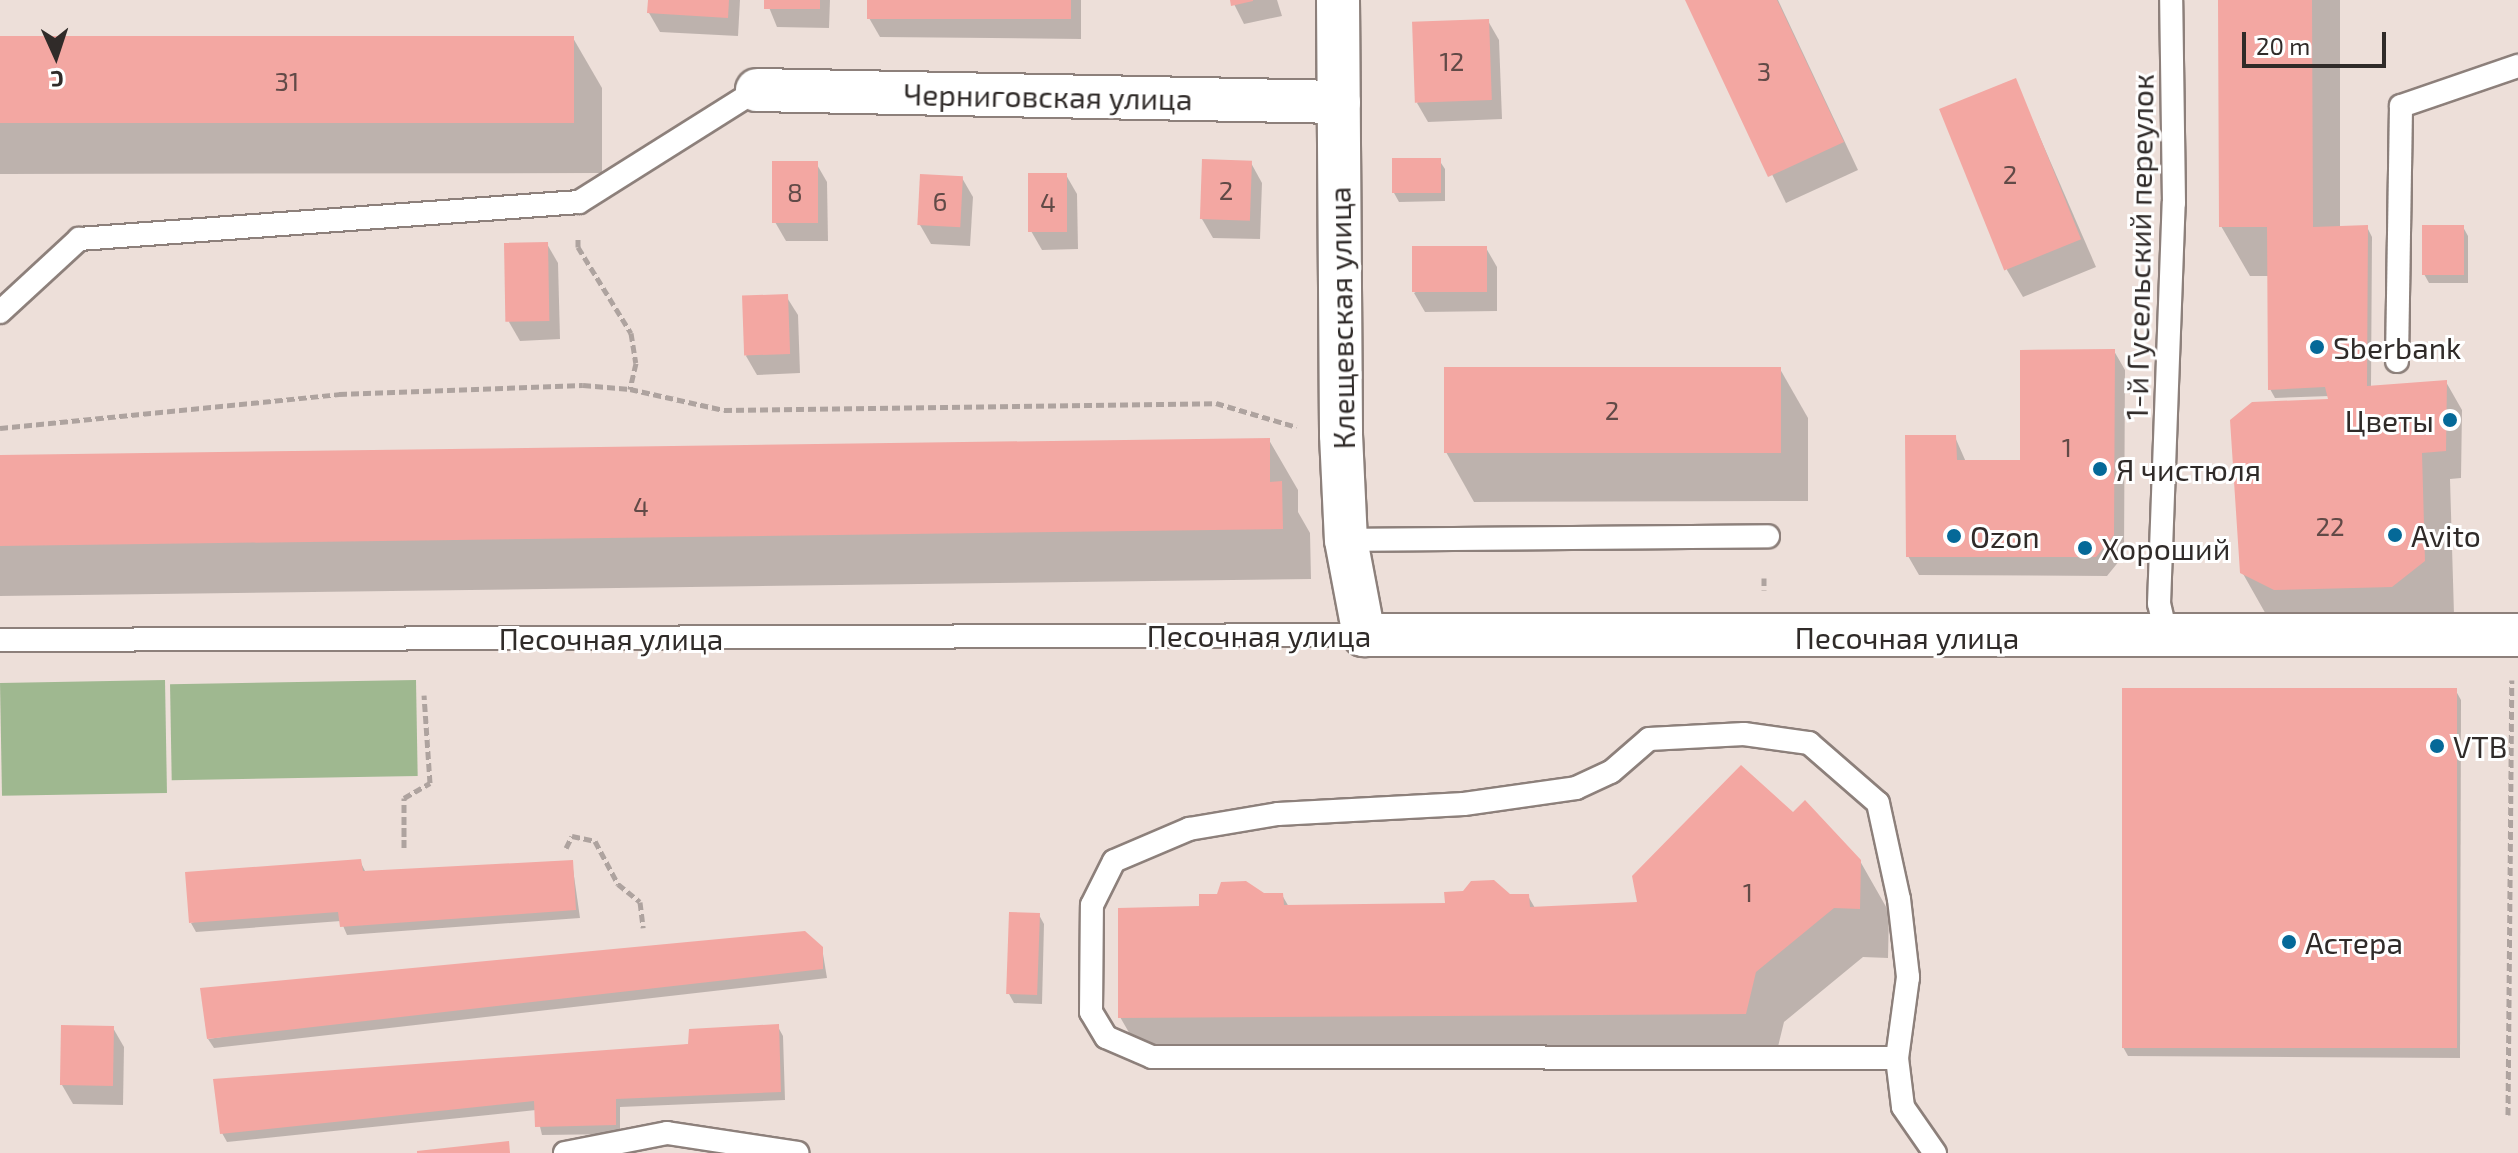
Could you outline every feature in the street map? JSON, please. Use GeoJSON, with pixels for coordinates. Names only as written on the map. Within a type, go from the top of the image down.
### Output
{"type":"FeatureCollection","features":[{"type":"Feature","properties":{"kind":"street","name":"Клещевская улица"},"geometry":{"type":"LineString","coordinates":[[1338,0],[1341,435],[1346,540],[1364,635]]}},
{"type":"Feature","properties":{"kind":"street","name":"Черниговская улица"},"geometry":{"type":"LineString","coordinates":[[757,90],[1339,102]]}},
{"type":"Feature","properties":{"kind":"street","name":"Песочная улица"},"geometry":{"type":"LineString","coordinates":[[1364,635],[2167,638],[2515,649]]}},
{"type":"Feature","properties":{"kind":"lane","name":"1-й Гусельский переулок"},"geometry":{"type":"LineString","coordinates":[[2167,638],[2159,604],[2174,203],[2171,0]]}},
{"type":"Feature","properties":{"kind":"lane"},"geometry":{"type":"LineString","coordinates":[[2397,361],[2401,106],[2518,66]]}},
{"type":"Feature","properties":{"kind":"lane"},"geometry":{"type":"LineString","coordinates":[[0,312],[79,239],[579,202],[757,90]]}},
{"type":"Feature","properties":{"kind":"lane"},"geometry":{"type":"LineString","coordinates":[[1346,540],[1768,536]]}},
{"type":"Feature","properties":{"kind":"lane","name":"Песочная улица"},"geometry":{"type":"LineString","coordinates":[[0,640],[1364,635]]}},
{"type":"Feature","properties":{"kind":"lane"},"geometry":{"type":"LineString","coordinates":[[1897,1058],[1152,1057],[1106,1037],[1091,1012],[1092,905],[1114,861],[1189,829],[1278,814],[1464,804],[1576,788],[1611,772],[1649,739],[1744,734],[1809,743],[1878,803],[1899,899],[1908,977],[1897,1058],[1903,1107],[1935,1153]]}},
{"type":"Feature","properties":{"kind":"lane"},"geometry":{"type":"LineString","coordinates":[[565,1153],[667,1133],[797,1153]]}},
{"type":"Feature","properties":{"kind":"path"},"geometry":{"type":"LineString","coordinates":[[579,202],[578,247],[631,333],[636,363],[630,389]]}},
{"type":"Feature","properties":{"kind":"path"},"geometry":{"type":"LineString","coordinates":[[0,428],[339,394],[583,385],[630,389],[724,410],[1216,403],[1274,424],[1341,435]]}},
{"type":"Feature","properties":{"kind":"path"},"geometry":{"type":"LineString","coordinates":[[2508,1115],[2515,649]]}},
{"type":"Feature","properties":{"kind":"path"},"geometry":{"type":"LineString","coordinates":[[404,848],[404,798],[430,783],[424,695]]}},
{"type":"Feature","properties":{"kind":"path"},"geometry":{"type":"LineString","coordinates":[[566,848],[572,836],[595,841],[618,884],[640,902],[643,928]]}},
{"type":"Feature","properties":{"kind":"green space"},"geometry":{"type":"Polygon","coordinates":[[[165,680],[167,793],[2,796],[0,683],[165,680]]]}},
{"type":"Feature","properties":{"kind":"green space"},"geometry":{"type":"Polygon","coordinates":[[[416,680],[418,776],[172,780],[170,684],[416,680]]]}},
{"type":"Feature","properties":{"kind":"building"},"geometry":{"type":"Polygon","coordinates":[[[648,0],[729,0],[728,18],[647,13],[648,0]]]}},
{"type":"Feature","properties":{"kind":"building"},"geometry":{"type":"Polygon","coordinates":[[[764,0],[820,0],[820,9],[764,9],[764,0]]]}},
{"type":"Feature","properties":{"kind":"building"},"geometry":{"type":"Polygon","coordinates":[[[867,0],[1071,0],[1071,19],[867,19],[867,0]]]}},
{"type":"Feature","properties":{"kind":"building"},"geometry":{"type":"Polygon","coordinates":[[[1230,0],[1253,0],[1253,1],[1231,6],[1230,0]]]}},
{"type":"Feature","properties":{"kind":"building"},"geometry":{"type":"Polygon","coordinates":[[[1685,0],[1777,0],[1844,142],[1768,177],[1685,0]]]}},
{"type":"Feature","properties":{"kind":"building"},"geometry":{"type":"Polygon","coordinates":[[[2218,0],[2312,0],[2313,227],[2368,225],[2367,386],[2447,380],[2446,451],[2422,453],[2425,561],[2392,587],[2274,590],[2240,573],[2230,420],[2252,402],[2328,399],[2325,387],[2268,390],[2267,227],[2219,227],[2218,0]]]}},
{"type":"Feature","properties":{"kind":"building"},"geometry":{"type":"Polygon","coordinates":[[[1489,19],[1492,100],[1415,103],[1412,22],[1489,19]]]}},
{"type":"Feature","properties":{"kind":"building"},"geometry":{"type":"Polygon","coordinates":[[[0,36],[574,36],[574,123],[0,123],[0,36]]]}},
{"type":"Feature","properties":{"kind":"building"},"geometry":{"type":"Polygon","coordinates":[[[2016,78],[2081,239],[2004,270],[1939,109],[2016,78]]]}},
{"type":"Feature","properties":{"kind":"building"},"geometry":{"type":"Polygon","coordinates":[[[1392,158],[1441,158],[1441,193],[1392,193],[1392,158]]]}},
{"type":"Feature","properties":{"kind":"building"},"geometry":{"type":"Polygon","coordinates":[[[1202,159],[1252,161],[1250,221],[1200,219],[1202,159]]]}},
{"type":"Feature","properties":{"kind":"building"},"geometry":{"type":"Polygon","coordinates":[[[772,161],[818,161],[818,223],[772,223],[772,161]]]}},
{"type":"Feature","properties":{"kind":"building"},"geometry":{"type":"Polygon","coordinates":[[[1028,173],[1067,173],[1067,232],[1028,232],[1028,173]]]}},
{"type":"Feature","properties":{"kind":"building"},"geometry":{"type":"Polygon","coordinates":[[[920,174],[963,176],[960,227],[917,225],[920,174]]]}},
{"type":"Feature","properties":{"kind":"building"},"geometry":{"type":"Polygon","coordinates":[[[2422,225],[2464,225],[2464,275],[2422,275],[2422,225]]]}},
{"type":"Feature","properties":{"kind":"building"},"geometry":{"type":"Polygon","coordinates":[[[548,242],[549,321],[505,322],[504,243],[548,242]]]}},
{"type":"Feature","properties":{"kind":"building"},"geometry":{"type":"Polygon","coordinates":[[[1412,246],[1487,246],[1487,292],[1412,292],[1412,246]]]}},
{"type":"Feature","properties":{"kind":"building"},"geometry":{"type":"Polygon","coordinates":[[[788,294],[790,354],[744,356],[742,296],[788,294]]]}},
{"type":"Feature","properties":{"kind":"building"},"geometry":{"type":"Polygon","coordinates":[[[2115,349],[2114,535],[2096,557],[1906,557],[1905,435],[1956,435],[1957,460],[2020,460],[2020,350],[2115,349]]]}},
{"type":"Feature","properties":{"kind":"building"},"geometry":{"type":"Polygon","coordinates":[[[1444,367],[1781,367],[1781,453],[1444,453],[1444,367]]]}},
{"type":"Feature","properties":{"kind":"building"},"geometry":{"type":"Polygon","coordinates":[[[1270,438],[1270,482],[1282,481],[1283,529],[0,546],[0,455],[1270,438]]]}},
{"type":"Feature","properties":{"kind":"building","name":"Астера"},"geometry":{"type":"Polygon","coordinates":[[[2122,688],[2457,688],[2457,1048],[2122,1048],[2122,688]]]}},
{"type":"Feature","properties":{"kind":"building"},"geometry":{"type":"Polygon","coordinates":[[[1741,765],[1793,812],[1805,800],[1861,860],[1860,909],[1834,908],[1756,972],[1746,1014],[1118,1018],[1118,908],[1199,906],[1199,894],[1217,894],[1221,882],[1246,881],[1264,893],[1283,893],[1284,905],[1445,903],[1444,892],[1463,891],[1471,881],[1494,880],[1510,894],[1529,894],[1530,907],[1637,902],[1632,876],[1741,765]]]}},
{"type":"Feature","properties":{"kind":"building"},"geometry":{"type":"Polygon","coordinates":[[[361,859],[363,871],[573,860],[576,910],[340,927],[338,912],[189,923],[185,872],[361,859]]]}},
{"type":"Feature","properties":{"kind":"building"},"geometry":{"type":"Polygon","coordinates":[[[1009,912],[1040,913],[1037,995],[1006,994],[1009,912]]]}},
{"type":"Feature","properties":{"kind":"building"},"geometry":{"type":"Polygon","coordinates":[[[805,931],[823,947],[823,969],[207,1039],[200,988],[805,931]]]}},
{"type":"Feature","properties":{"kind":"building"},"geometry":{"type":"Polygon","coordinates":[[[779,1024],[781,1092],[616,1099],[616,1125],[535,1127],[534,1101],[220,1134],[213,1079],[688,1044],[689,1029],[779,1024]]]}},
{"type":"Feature","properties":{"kind":"building"},"geometry":{"type":"Polygon","coordinates":[[[61,1025],[114,1026],[113,1086],[60,1085],[61,1025]]]}},
{"type":"Feature","properties":{"kind":"building"},"geometry":{"type":"Polygon","coordinates":[[[509,1141],[510,1153],[417,1153],[417,1151],[509,1141]]]}},
{"type":"Feature","properties":{"kind":"place","name":"Sberbank"},"geometry":{"type":"Point","coordinates":[2317,347]}},
{"type":"Feature","properties":{"kind":"place","name":"Цветы"},"geometry":{"type":"Point","coordinates":[2450,420]}},
{"type":"Feature","properties":{"kind":"place","name":"Я чистюля"},"geometry":{"type":"Point","coordinates":[2100,469]}},
{"type":"Feature","properties":{"kind":"place","name":"Avito"},"geometry":{"type":"Point","coordinates":[2395,535]}},
{"type":"Feature","properties":{"kind":"place","name":"Ozon"},"geometry":{"type":"Point","coordinates":[1954,536]}},
{"type":"Feature","properties":{"kind":"place","name":"Хороший"},"geometry":{"type":"Point","coordinates":[2085,548]}},
{"type":"Feature","properties":{"kind":"place","name":"VTB"},"geometry":{"type":"Point","coordinates":[2437,746]}},
{"type":"Feature","properties":{"kind":"place","name":"Астера"},"geometry":{"type":"Point","coordinates":[2289,942]}}]}
